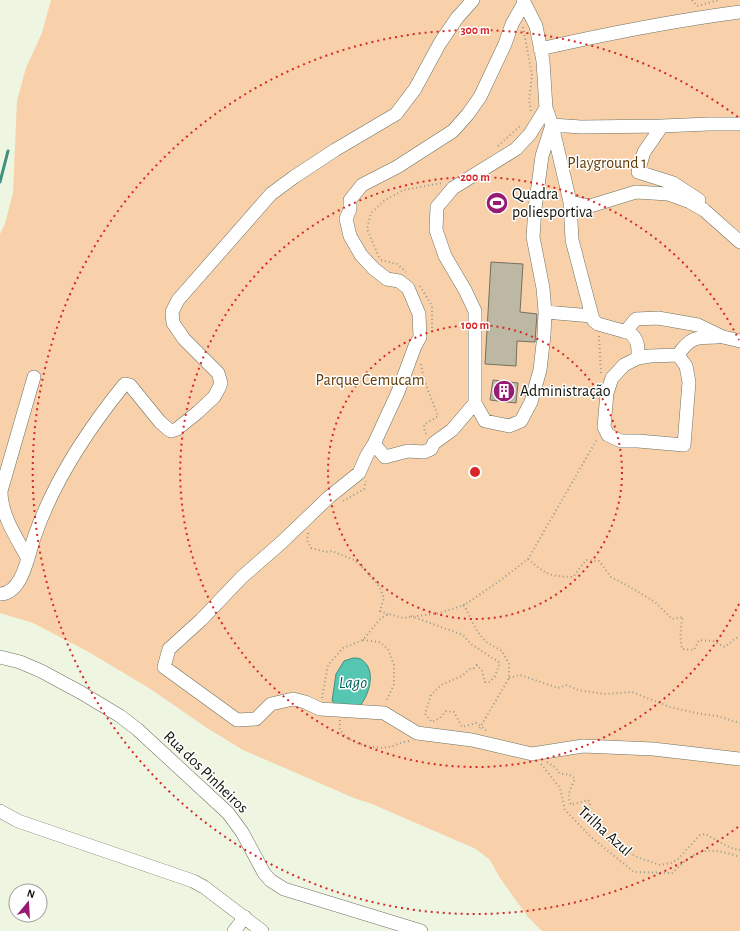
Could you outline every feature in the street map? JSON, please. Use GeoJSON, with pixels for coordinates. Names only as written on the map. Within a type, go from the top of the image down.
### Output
{"type":"FeatureCollection","features":[{"type":"Feature","properties":{"kind":"street"},"geometry":{"type":"LineString","coordinates":[[0,594],[6,594],[18,583],[28,559],[33,538],[60,477],[102,412],[125,384],[130,385],[160,422],[171,431],[177,429],[214,397],[221,383],[218,373],[184,338],[173,323],[172,312],[178,300],[185,290],[213,261],[271,194],[335,150],[396,114],[415,89],[440,43],[457,18],[473,0]]}},
{"type":"Feature","properties":{"kind":"street"},"geometry":{"type":"LineString","coordinates":[[524,1],[536,26],[543,61],[546,108],[552,125],[570,202],[572,240],[595,320]]}},
{"type":"Feature","properties":{"kind":"street"},"geometry":{"type":"LineString","coordinates":[[524,1],[512,24],[505,44],[480,97],[468,114],[453,131],[397,167],[362,185],[350,200],[350,209],[346,219],[350,236],[361,256],[374,269],[387,279],[399,281],[408,288],[419,314],[420,337],[415,346],[398,392],[359,473],[329,497],[282,542],[242,577],[201,620],[169,649],[164,668],[237,720],[256,719],[271,704],[293,699],[305,702],[320,709],[384,713],[417,732],[472,740],[532,754],[583,746],[653,749],[740,760]]}},
{"type":"Feature","properties":{"kind":"street"},"geometry":{"type":"LineString","coordinates":[[540,49],[645,26],[740,12]]}},
{"type":"Feature","properties":{"kind":"street"},"geometry":{"type":"LineString","coordinates":[[546,108],[530,134],[516,149],[453,188],[437,207],[436,230],[445,256],[465,290],[475,311],[475,403],[485,421],[509,426],[521,421],[531,402],[540,370],[545,312],[543,288],[533,237],[535,208],[542,156],[552,125]]}},
{"type":"Feature","properties":{"kind":"street"},"geometry":{"type":"LineString","coordinates":[[552,125],[580,127],[740,124]]}},
{"type":"Feature","properties":{"kind":"street"},"geometry":{"type":"LineString","coordinates":[[662,126],[644,152],[638,172],[673,183],[707,206],[740,234]]}},
{"type":"Feature","properties":{"kind":"street"},"geometry":{"type":"LineString","coordinates":[[570,202],[590,206],[636,192],[668,194],[690,202],[704,210],[740,242]]}},
{"type":"Feature","properties":{"kind":"street"},"geometry":{"type":"LineString","coordinates":[[545,312],[595,320],[630,333],[637,341],[638,358]]}},
{"type":"Feature","properties":{"kind":"street"},"geometry":{"type":"LineString","coordinates":[[625,332],[636,319],[658,318],[698,325],[723,337],[740,341]]}},
{"type":"Feature","properties":{"kind":"street"},"geometry":{"type":"LineString","coordinates":[[678,355],[685,344],[700,337],[723,337]]}},
{"type":"Feature","properties":{"kind":"street"},"geometry":{"type":"LineString","coordinates":[[678,355],[686,366],[689,382],[684,445],[638,440],[621,441],[608,435],[604,427],[607,393],[612,378],[624,364],[638,358],[650,356],[678,355]]}},
{"type":"Feature","properties":{"kind":"street"},"geometry":{"type":"LineString","coordinates":[[28,559],[8,520],[1,502],[1,492],[34,377]]}},
{"type":"Feature","properties":{"kind":"street"},"geometry":{"type":"LineString","coordinates":[[374,444],[386,457],[408,451],[424,452],[431,449],[434,443],[452,430],[475,403]]}},
{"type":"Feature","properties":{"kind":"street","name":"Rua dos Pinheiros"},"geometry":{"type":"LineString","coordinates":[[0,657],[20,662],[41,670],[120,716],[137,729],[228,813],[242,832],[264,873],[276,885],[284,889],[421,931]]}},
{"type":"Feature","properties":{"kind":"street"},"geometry":{"type":"LineString","coordinates":[[0,811],[18,821],[193,881],[204,887],[262,931]]}},
{"type":"Feature","properties":{"kind":"street"},"geometry":{"type":"LineString","coordinates":[[234,931],[244,918]]}},
{"type":"Feature","properties":{"kind":"path"},"geometry":{"type":"LineString","coordinates":[[692,0],[697,6],[719,0]]}},
{"type":"Feature","properties":{"kind":"path"},"geometry":{"type":"LineString","coordinates":[[523,25],[532,75],[529,100],[532,114]]}},
{"type":"Feature","properties":{"kind":"path"},"geometry":{"type":"LineString","coordinates":[[493,150],[524,123]]}},
{"type":"Feature","properties":{"kind":"path"},"geometry":{"type":"LineString","coordinates":[[409,274],[397,264],[381,260],[376,253],[367,229],[371,213],[385,200],[404,190],[444,182]]}},
{"type":"Feature","properties":{"kind":"path"},"geometry":{"type":"LineString","coordinates":[[418,282],[432,306],[432,337]]}},
{"type":"Feature","properties":{"kind":"path"},"geometry":{"type":"LineString","coordinates":[[595,320],[600,380]]}},
{"type":"Feature","properties":{"kind":"path"},"geometry":{"type":"LineString","coordinates":[[421,362],[424,380],[438,416],[424,425],[425,433],[433,436],[434,443]]}},
{"type":"Feature","properties":{"kind":"path"},"geometry":{"type":"LineString","coordinates":[[309,528],[307,540],[311,548],[326,552],[332,551],[354,560],[379,586],[384,598],[380,611],[403,618],[440,613],[463,606],[528,559],[596,441],[596,434]]}},
{"type":"Feature","properties":{"kind":"path"},"geometry":{"type":"LineString","coordinates":[[338,504],[364,489],[368,475]]}},
{"type":"Feature","properties":{"kind":"path"},"geometry":{"type":"LineString","coordinates":[[528,559],[547,574],[553,576],[572,577],[586,560],[599,561],[611,577],[630,586],[655,602],[672,619],[683,617],[680,633],[682,650],[694,650],[699,640],[713,641],[725,647],[736,638],[740,637]]}},
{"type":"Feature","properties":{"kind":"path"},"geometry":{"type":"LineString","coordinates":[[463,606],[477,631],[486,642],[502,651],[509,664],[509,678],[472,740]]}},
{"type":"Feature","properties":{"kind":"path"},"geometry":{"type":"LineString","coordinates":[[320,709],[328,665],[343,648],[363,640],[382,618],[389,614]]}},
{"type":"Feature","properties":{"kind":"path"},"geometry":{"type":"LineString","coordinates":[[363,640],[380,642],[388,649],[394,666],[394,684],[385,704],[384,713]]}},
{"type":"Feature","properties":{"kind":"path"},"geometry":{"type":"LineString","coordinates":[[509,678],[520,675],[558,688],[567,685],[578,690],[605,694],[632,692],[670,707],[717,716],[740,723]]}},
{"type":"Feature","properties":{"kind":"path"},"geometry":{"type":"LineString","coordinates":[[334,710],[340,716],[340,729],[345,736],[365,746],[387,748],[403,742],[415,741]]}},
{"type":"Feature","properties":{"kind":"path","name":"Trilha Azul"},"geometry":{"type":"LineString","coordinates":[[541,763],[560,788],[565,810],[591,837],[634,872],[672,873],[694,855],[706,850],[732,854],[740,857]]}},
{"type":"Feature","properties":{"kind":"green space","name":"Parque Cemucam"},"geometry":{"type":"Polygon","coordinates":[[[51,0],[740,0],[740,931],[542,931],[528,917],[500,878],[490,860],[476,849],[243,750],[207,728],[149,688],[87,651],[33,623],[0,613],[0,234],[5,224],[13,193],[17,101],[26,68],[42,33],[51,0]]]}},
{"type":"Feature","properties":{"kind":"water","name":"Lago"},"geometry":{"type":"Polygon","coordinates":[[[353,658],[362,660],[367,665],[370,671],[370,685],[365,699],[357,709],[340,708],[332,701],[336,674],[344,661],[353,658]]]}},
{"type":"Feature","properties":{"kind":"building"},"geometry":{"type":"Polygon","coordinates":[[[491,262],[523,264],[520,312],[537,314],[535,342],[517,341],[516,366],[485,364],[491,262]]]}},
{"type":"Feature","properties":{"kind":"building","name":"Administração"},"geometry":{"type":"Polygon","coordinates":[[[493,380],[518,383],[516,403],[490,400],[493,380]]]}},
{"type":"Feature","properties":{"kind":"waterway"},"geometry":{"type":"LineString","coordinates":[[0,182],[8,151]]}},
{"type":"Feature","properties":{"kind":"place","name":"Quadra poliesportiva"},"geometry":{"type":"Point","coordinates":[497,203]}},
{"type":"Feature","properties":{"kind":"place","name":"Administração"},"geometry":{"type":"Point","coordinates":[504,391]}},
{"type":"Feature","properties":{"kind":"park label","name":"Playground 1"},"geometry":{"type":"Point","coordinates":[607,163]}}]}
